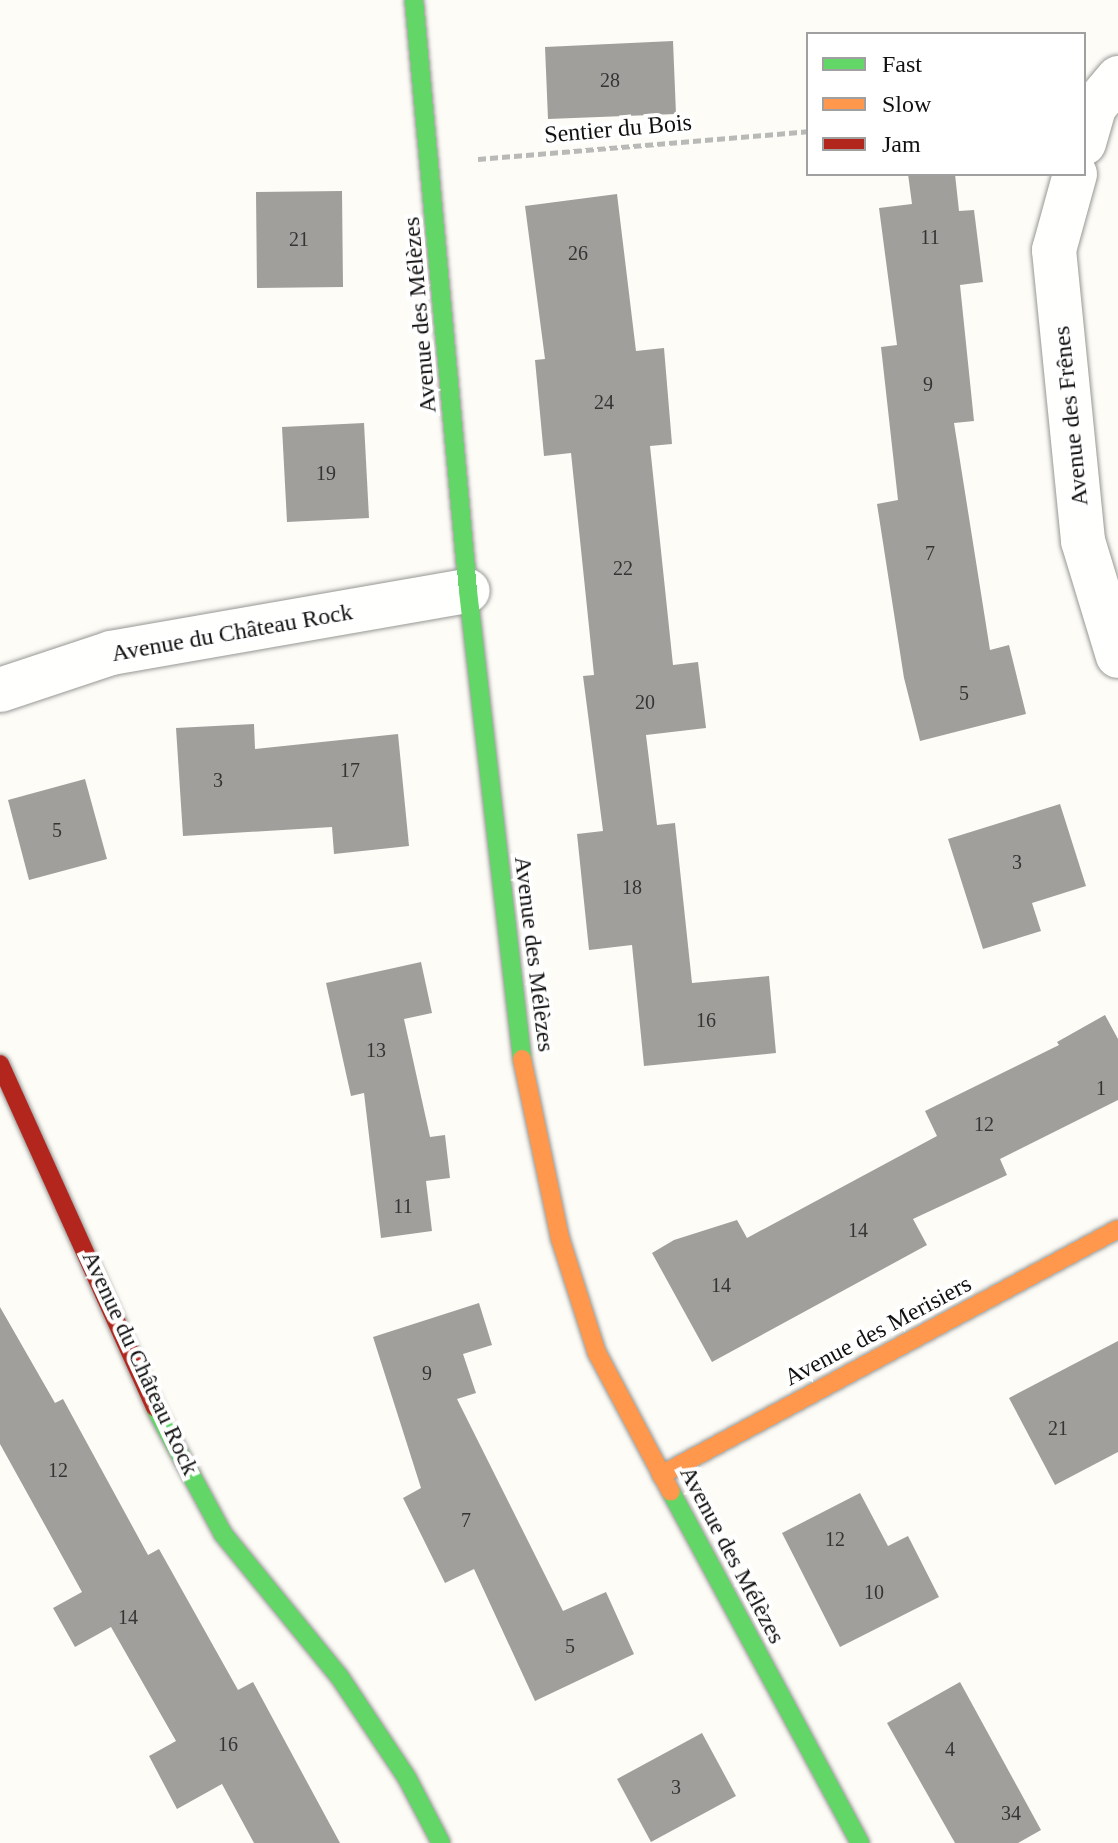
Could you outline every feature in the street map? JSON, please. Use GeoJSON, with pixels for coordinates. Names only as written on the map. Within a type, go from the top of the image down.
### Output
{"type":"FeatureCollection","features":[{"type":"Feature","properties":{"kind":"street","name":"Avenue des Mélèzes"},"geometry":{"type":"LineString","coordinates":[[414,0],[468,591],[518,1038],[560,1238],[597,1353],[860,1843]]}},
{"type":"Feature","properties":{"kind":"street"},"geometry":{"type":"LineString","coordinates":[[1086,136],[1094,107],[1118,78]]}},
{"type":"Feature","properties":{"kind":"street","name":"Avenue des Frênes"},"geometry":{"type":"LineString","coordinates":[[1074,176],[1054,250],[1083,541],[1118,656]]}},
{"type":"Feature","properties":{"kind":"street","name":"Avenue du Château Rock"},"geometry":{"type":"LineString","coordinates":[[0,690],[111,653],[468,591]]}},
{"type":"Feature","properties":{"kind":"street","name":"Avenue du Château Rock"},"geometry":{"type":"LineString","coordinates":[[0,1064],[88,1253],[154,1406],[223,1534],[339,1676],[407,1778],[441,1843]]}},
{"type":"Feature","properties":{"kind":"street","name":"Avenue des Merisiers"},"geometry":{"type":"LineString","coordinates":[[661,1475],[1118,1229]]}},
{"type":"Feature","properties":{"kind":"path","name":"Sentier du Bois"},"geometry":{"type":"LineString","coordinates":[[431,163],[806,131]]}},
{"type":"Feature","properties":{"kind":"building"},"geometry":{"type":"Polygon","coordinates":[[[673,41],[676,114],[548,119],[545,47],[673,41]]]}},
{"type":"Feature","properties":{"kind":"building"},"geometry":{"type":"Polygon","coordinates":[[[908,176],[955,176],[959,211],[974,210],[983,282],[960,285],[974,421],[954,423],[990,650],[1009,645],[1026,714],[920,741],[904,678],[877,504],[898,500],[881,347],[897,345],[879,208],[912,204],[908,176]]]}},
{"type":"Feature","properties":{"kind":"building"},"geometry":{"type":"Polygon","coordinates":[[[342,191],[343,287],[257,288],[256,192],[342,191]]]}},
{"type":"Feature","properties":{"kind":"building"},"geometry":{"type":"Polygon","coordinates":[[[617,194],[636,351],[664,348],[672,444],[650,446],[673,665],[698,662],[706,728],[646,735],[657,825],[675,823],[692,983],[769,976],[776,1053],[644,1066],[632,945],[589,950],[577,834],[603,831],[583,676],[594,675],[571,453],[544,456],[535,360],[545,359],[525,206],[617,194]]]}},
{"type":"Feature","properties":{"kind":"building"},"geometry":{"type":"Polygon","coordinates":[[[364,423],[369,518],[287,522],[282,427],[364,423]]]}},
{"type":"Feature","properties":{"kind":"building"},"geometry":{"type":"Polygon","coordinates":[[[254,724],[255,749],[398,734],[409,846],[334,854],[332,827],[183,836],[176,728],[254,724]]]}},
{"type":"Feature","properties":{"kind":"building"},"geometry":{"type":"Polygon","coordinates":[[[85,779],[107,859],[29,880],[8,800],[85,779]]]}},
{"type":"Feature","properties":{"kind":"building"},"geometry":{"type":"Polygon","coordinates":[[[1060,804],[1086,886],[1032,903],[1041,931],[983,949],[948,839],[1060,804]]]}},
{"type":"Feature","properties":{"kind":"building"},"geometry":{"type":"Polygon","coordinates":[[[421,962],[432,1013],[404,1019],[430,1137],[445,1135],[450,1178],[426,1181],[432,1231],[381,1238],[364,1093],[351,1096],[326,983],[421,962]]]}},
{"type":"Feature","properties":{"kind":"building"},"geometry":{"type":"Polygon","coordinates":[[[1105,1015],[1118,1039],[1118,1100],[1000,1159],[1007,1175],[913,1219],[927,1245],[712,1362],[652,1253],[674,1240],[737,1220],[747,1238],[937,1136],[925,1111],[1059,1045],[1057,1042],[1105,1015]]]}},
{"type":"Feature","properties":{"kind":"building"},"geometry":{"type":"Polygon","coordinates":[[[479,1303],[492,1345],[463,1354],[476,1393],[457,1399],[563,1611],[606,1592],[634,1654],[535,1701],[474,1569],[445,1583],[403,1498],[421,1488],[373,1337],[479,1303]]]}},
{"type":"Feature","properties":{"kind":"building"},"geometry":{"type":"Polygon","coordinates":[[[0,1307],[55,1403],[63,1399],[148,1555],[159,1549],[238,1690],[253,1682],[340,1843],[254,1843],[222,1784],[177,1809],[149,1756],[176,1741],[111,1627],[75,1647],[53,1608],[82,1592],[0,1444],[0,1307]]]}},
{"type":"Feature","properties":{"kind":"building"},"geometry":{"type":"Polygon","coordinates":[[[1118,1341],[1118,1452],[1055,1485],[1009,1398],[1118,1341]]]}},
{"type":"Feature","properties":{"kind":"building"},"geometry":{"type":"Polygon","coordinates":[[[860,1493],[888,1546],[908,1536],[939,1597],[840,1647],[782,1533],[860,1493]]]}},
{"type":"Feature","properties":{"kind":"building"},"geometry":{"type":"Polygon","coordinates":[[[960,1682],[1041,1830],[1018,1843],[955,1843],[887,1723],[960,1682]]]}},
{"type":"Feature","properties":{"kind":"building"},"geometry":{"type":"Polygon","coordinates":[[[702,1733],[736,1796],[651,1842],[617,1779],[702,1733]]]}},
{"type":"Feature","properties":{"kind":"traffic: fast"},"geometry":{"type":"LineString","coordinates":[[414,0],[468,591],[522,1059]]}},
{"type":"Feature","properties":{"kind":"traffic: fast"},"geometry":{"type":"LineString","coordinates":[[155,1408],[223,1534],[339,1676],[407,1778],[441,1843]]}},
{"type":"Feature","properties":{"kind":"traffic: fast"},"geometry":{"type":"LineString","coordinates":[[671,1492],[860,1843]]}},
{"type":"Feature","properties":{"kind":"traffic: slow"},"geometry":{"type":"LineString","coordinates":[[522,1059],[560,1238],[597,1353],[671,1492]]}},
{"type":"Feature","properties":{"kind":"traffic: slow"},"geometry":{"type":"LineString","coordinates":[[661,1475],[1118,1229]]}},
{"type":"Feature","properties":{"kind":"traffic: jam"},"geometry":{"type":"LineString","coordinates":[[0,1064],[155,1408]]}}]}
